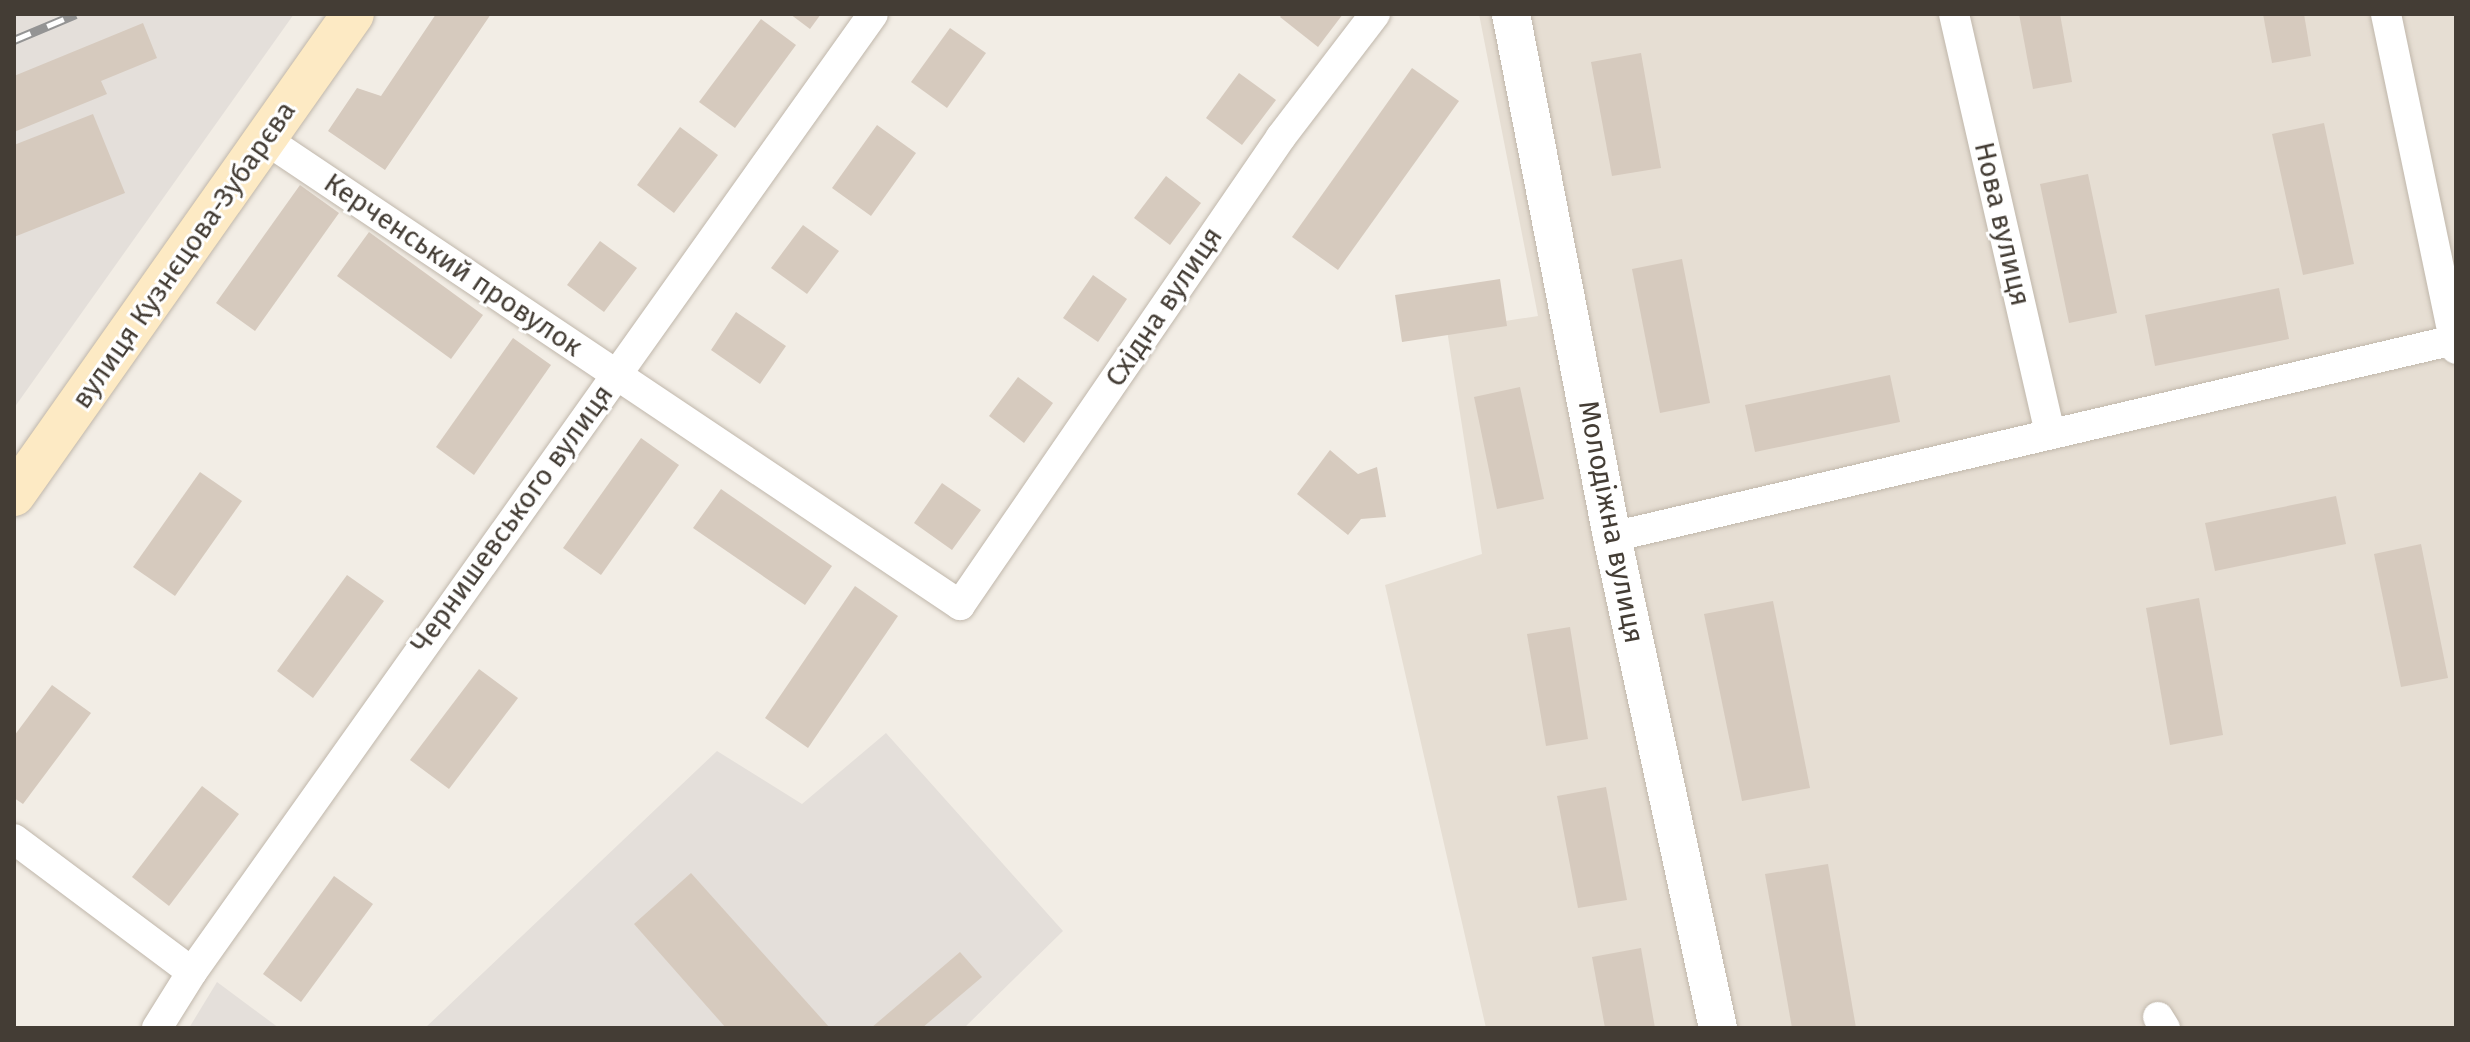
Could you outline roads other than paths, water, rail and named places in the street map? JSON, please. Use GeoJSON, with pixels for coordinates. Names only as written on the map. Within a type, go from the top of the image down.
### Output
{"type":"FeatureCollection","features":[{"type":"Feature","properties":{"kind":"main road","name":"вулиця Кузнєцова-Зубарєва"},"geometry":{"type":"LineString","coordinates":[[14,445],[320,14]]}},
{"type":"Feature","properties":{"kind":"main road","name":"вулиця Кузнєцова-Зубарєва"},"geometry":{"type":"LineString","coordinates":[[14,495],[353,14]]}},
{"type":"Feature","properties":{"kind":"street","name":"Чернишевського вулиця"},"geometry":{"type":"LineString","coordinates":[[157,1028],[192,972],[873,14]]}},
{"type":"Feature","properties":{"kind":"street","name":"Східна вулиця"},"geometry":{"type":"LineString","coordinates":[[960,605],[1281,137],[1375,14]]}},
{"type":"Feature","properties":{"kind":"street","name":"Молодіжна вулиця"},"geometry":{"type":"LineString","coordinates":[[1511,14],[1612,537],[1718,1028]]}},
{"type":"Feature","properties":{"kind":"street","name":"Нова вулиця"},"geometry":{"type":"LineString","coordinates":[[1954,14],[2050,434]]}},
{"type":"Feature","properties":{"kind":"street"},"geometry":{"type":"LineString","coordinates":[[1612,537],[2050,434],[2455,344],[2386,14]]}},
{"type":"Feature","properties":{"kind":"street","name":"Керченський провулок"},"geometry":{"type":"LineString","coordinates":[[265,139],[960,605]]}},
{"type":"Feature","properties":{"kind":"street"},"geometry":{"type":"LineString","coordinates":[[14,839],[192,972]]}},
{"type":"Feature","properties":{"kind":"railway"},"geometry":{"type":"LineString","coordinates":[[14,40],[76,14]]}}]}
